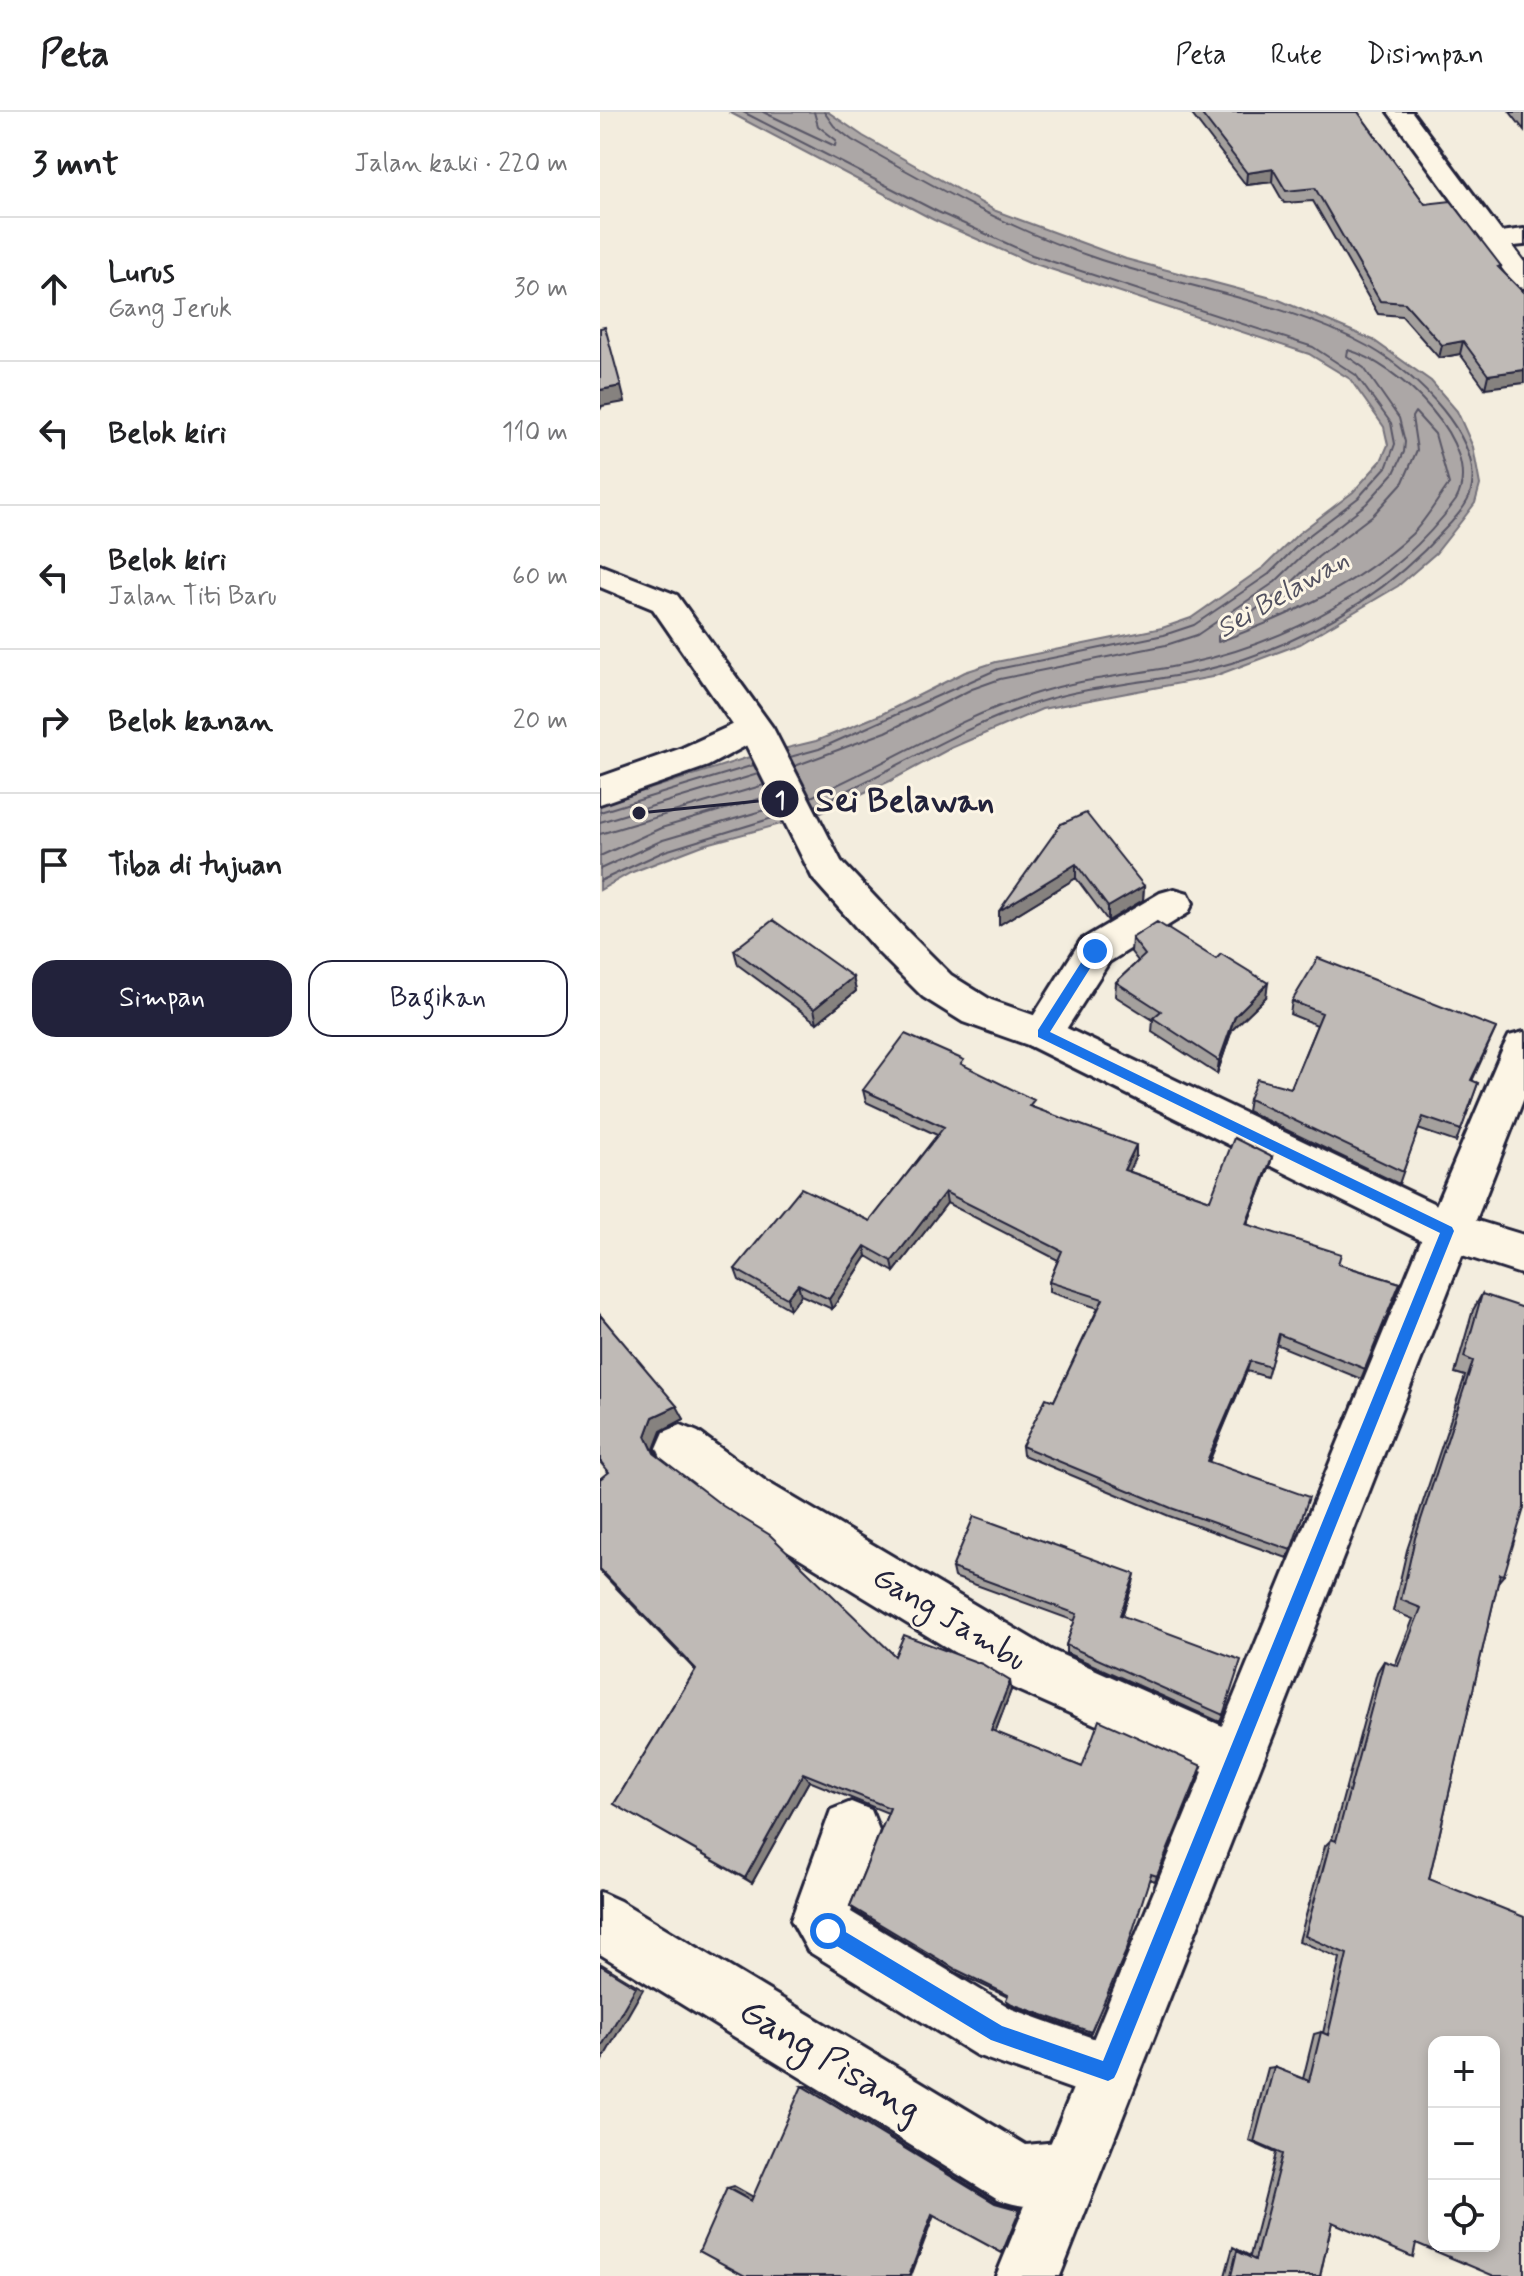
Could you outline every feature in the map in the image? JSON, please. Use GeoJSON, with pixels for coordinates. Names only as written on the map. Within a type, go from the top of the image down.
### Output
{"type":"FeatureCollection","features":[{"type":"Feature","properties":{"kind":"street"},"geometry":{"type":"LineString","coordinates":[[1400,112],[1524,280]]}},
{"type":"Feature","properties":{"kind":"street"},"geometry":{"type":"LineString","coordinates":[[1494,240],[1524,237]]}},
{"type":"Feature","properties":{"kind":"street"},"geometry":{"type":"LineString","coordinates":[[600,575],[665,602],[756,733],[826,869],[937,986],[977,1011],[1042,1034],[1447,1231],[1524,1255]]}},
{"type":"Feature","properties":{"kind":"street"},"geometry":{"type":"LineString","coordinates":[[600,791],[756,733]]}},
{"type":"Feature","properties":{"kind":"street"},"geometry":{"type":"LineString","coordinates":[[1042,1034],[1095,951],[1174,903]]}},
{"type":"Feature","properties":{"kind":"street"},"geometry":{"type":"LineString","coordinates":[[1028,2276],[1447,1231],[1524,1048]]}},
{"type":"Feature","properties":{"kind":"street","name":"Gang Jambu"},"geometry":{"type":"LineString","coordinates":[[681,1448],[749,1499],[1032,1669],[1235,1759]]}},
{"type":"Feature","properties":{"kind":"street"},"geometry":{"type":"LineString","coordinates":[[851,1830],[823,1904],[820,1920],[828,1931],[997,2034],[1108,2072]]}},
{"type":"Feature","properties":{"kind":"street","name":"Gang Pisang"},"geometry":{"type":"LineString","coordinates":[[600,1921],[1020,2177],[1068,2172]]}},
{"type":"Feature","properties":{"kind":"water","name":"Sei Belawan"},"geometry":{"type":"Polygon","coordinates":[[[729,112],[828,112],[863,136],[996,211],[1126,259],[1279,300],[1373,340],[1431,381],[1457,411],[1473,447],[1480,485],[1475,503],[1436,553],[1398,586],[1300,644],[1212,677],[1042,709],[951,748],[890,781],[814,815],[703,845],[630,873],[600,890],[600,805],[746,758],[816,741],[880,715],[965,672],[996,662],[1162,628],[1191,618],[1264,567],[1298,534],[1353,492],[1381,461],[1388,445],[1384,427],[1350,379],[1309,354],[1029,262],[934,220],[729,112]]]}},
{"type":"Feature","properties":{"kind":"building"},"geometry":{"type":"Polygon","coordinates":[[[1200,112],[1358,112],[1425,204],[1451,201],[1501,266],[1498,267],[1524,293],[1524,370],[1488,375],[1463,341],[1442,345],[1405,303],[1380,301],[1315,188],[1286,191],[1273,169],[1247,173],[1200,112]]]}},
{"type":"Feature","properties":{"kind":"building"},"geometry":{"type":"Polygon","coordinates":[[[605,327],[621,386],[600,390],[600,328],[605,327]]]}},
{"type":"Feature","properties":{"kind":"building"},"geometry":{"type":"Polygon","coordinates":[[[1086,813],[1144,886],[1108,907],[1076,864],[999,911],[1061,824],[1086,813]]]}},
{"type":"Feature","properties":{"kind":"building"},"geometry":{"type":"Polygon","coordinates":[[[773,920],[853,977],[814,1009],[734,950],[773,920]]]}},
{"type":"Feature","properties":{"kind":"building"},"geometry":{"type":"Polygon","coordinates":[[[1157,922],[1216,959],[1221,954],[1268,983],[1235,1016],[1219,1061],[1153,1018],[1161,1011],[1116,982],[1145,955],[1132,938],[1157,922]]]}},
{"type":"Feature","properties":{"kind":"building"},"geometry":{"type":"Polygon","coordinates":[[[1318,958],[1496,1028],[1471,1080],[1478,1083],[1461,1130],[1423,1117],[1403,1172],[1249,1099],[1257,1079],[1291,1088],[1322,1013],[1292,1001],[1318,958]]]}},
{"type":"Feature","properties":{"kind":"building"},"geometry":{"type":"Polygon","coordinates":[[[905,1034],[964,1060],[961,1064],[1034,1100],[1029,1106],[1136,1145],[1124,1170],[1210,1200],[1234,1138],[1272,1157],[1246,1224],[1341,1254],[1338,1264],[1400,1283],[1365,1369],[1279,1334],[1270,1367],[1250,1361],[1207,1461],[1309,1497],[1291,1550],[1171,1508],[1022,1446],[1046,1398],[1054,1401],[1103,1299],[1049,1282],[1062,1251],[945,1192],[892,1261],[865,1246],[829,1299],[798,1284],[787,1298],[735,1269],[801,1188],[870,1221],[944,1127],[863,1090],[905,1034]]]}},
{"type":"Feature","properties":{"kind":"building"},"geometry":{"type":"Polygon","coordinates":[[[1482,1294],[1524,1308],[1524,1508],[1504,1575],[1500,1574],[1429,1879],[1524,1917],[1524,2276],[1494,2276],[1437,2252],[1500,2252],[1500,2036],[1428,2036],[1428,2248],[1416,2243],[1413,2257],[1332,2222],[1320,2276],[1231,2276],[1237,2251],[1255,2260],[1282,2154],[1254,2142],[1274,2067],[1309,2081],[1321,2032],[1328,2035],[1347,1954],[1305,1936],[1331,1839],[1336,1841],[1384,1661],[1398,1666],[1421,1608],[1401,1600],[1415,1538],[1473,1361],[1464,1357],[1482,1294]]]}},
{"type":"Feature","properties":{"kind":"building"},"geometry":{"type":"Polygon","coordinates":[[[600,1315],[677,1406],[653,1417],[646,1436],[654,1453],[723,1506],[770,1535],[895,1656],[904,1635],[982,1664],[1010,1681],[991,1730],[1082,1767],[1099,1720],[1202,1766],[1157,1876],[1151,1874],[1127,1949],[1091,2032],[1012,2004],[1006,2000],[1008,1995],[957,1970],[850,1906],[890,1808],[803,1773],[745,1878],[614,1804],[696,1669],[600,1569],[600,1479],[609,1472],[600,1461],[600,1315]]]}},
{"type":"Feature","properties":{"kind":"building"},"geometry":{"type":"Polygon","coordinates":[[[974,1516],[1135,1574],[1120,1615],[1241,1660],[1223,1715],[1066,1645],[1077,1614],[952,1568],[974,1516]]]}},
{"type":"Feature","properties":{"kind":"building"},"geometry":{"type":"Polygon","coordinates":[[[600,1965],[636,1987],[600,2049],[600,1965]]]}},
{"type":"Feature","properties":{"kind":"building"},"geometry":{"type":"Polygon","coordinates":[[[802,2086],[995,2203],[1020,2210],[1002,2253],[932,2215],[909,2276],[745,2276],[699,2251],[727,2188],[751,2201],[802,2086]]]}},
{"type":"Feature","properties":{"kind":"place","name":"Sei Belawan"},"geometry":{"type":"Point","coordinates":[639,813]}},
{"type":"Feature","properties":{"kind":"route"},"geometry":{"type":"LineString","coordinates":[[828,1931],[997,2034],[1108,2072],[1447,1231],[1042,1034],[1095,951]]}}]}
